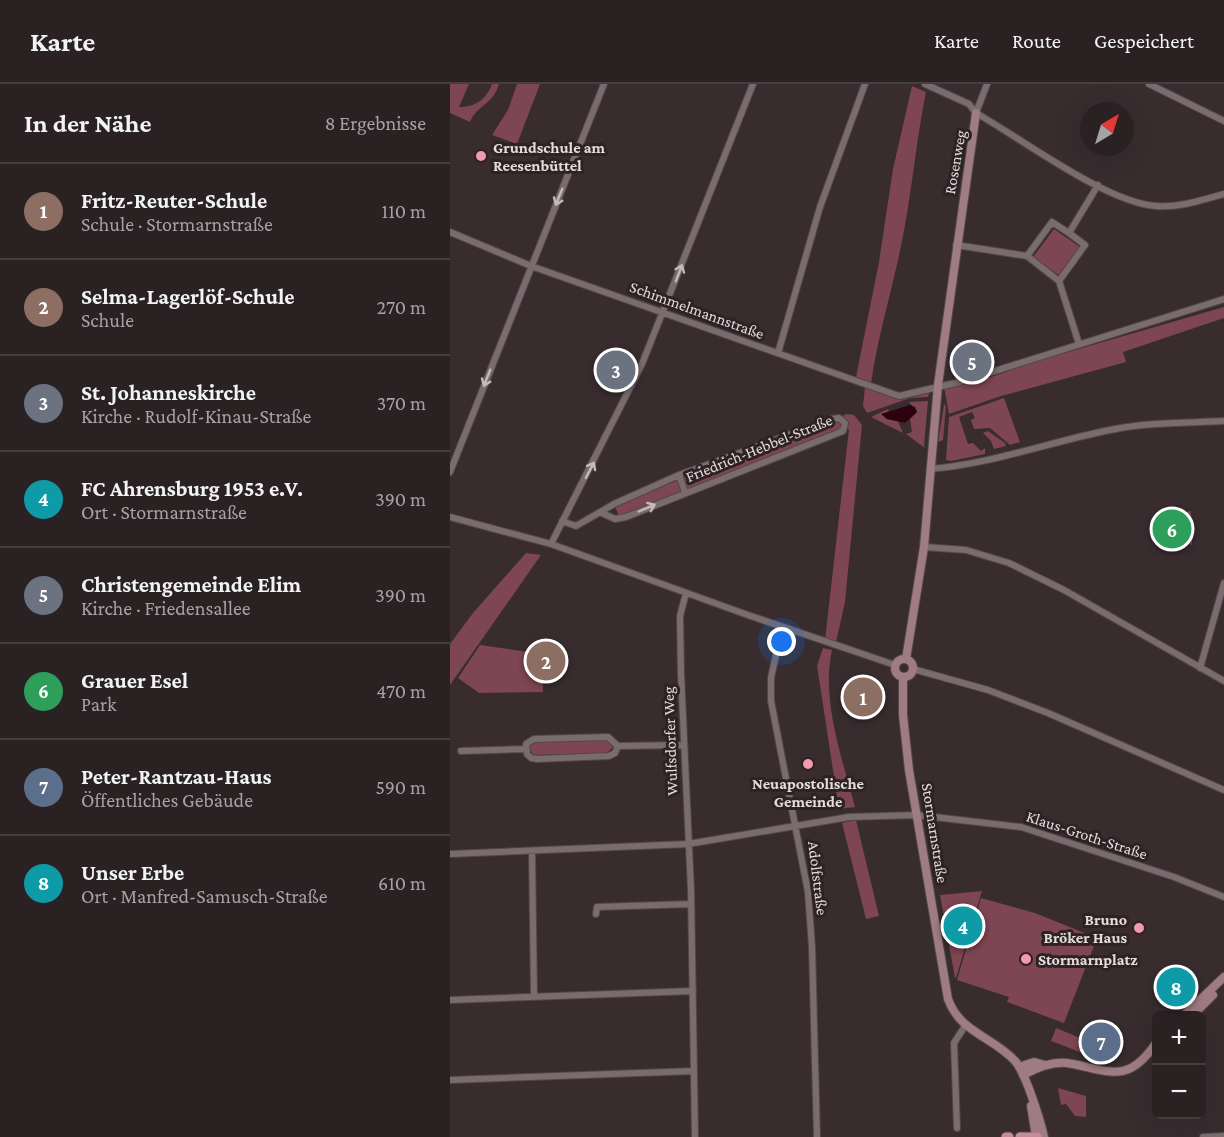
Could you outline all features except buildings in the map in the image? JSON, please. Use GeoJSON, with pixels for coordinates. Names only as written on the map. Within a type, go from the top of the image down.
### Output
{"type":"FeatureCollection","features":[{"type":"Feature","properties":{"kind":"main road"},"geometry":{"type":"LineString","coordinates":[[1020,1137],[1036,1137]]}},
{"type":"Feature","properties":{"kind":"street"},"geometry":{"type":"LineString","coordinates":[[450,472],[604,84]]}},
{"type":"Feature","properties":{"kind":"street"},"geometry":{"type":"LineString","coordinates":[[551,544],[611,428],[664,312],[753,84]]}},
{"type":"Feature","properties":{"kind":"street"},"geometry":{"type":"LineString","coordinates":[[778,353],[820,207],[865,84]]}},
{"type":"Feature","properties":{"kind":"street"},"geometry":{"type":"LineString","coordinates":[[925,84],[969,104],[976,112],[1098,185],[1131,202],[1159,206],[1186,204],[1224,194]]}},
{"type":"Feature","properties":{"kind":"street","name":"Rosenweg"},"geometry":{"type":"LineString","coordinates":[[938,385],[956,246],[976,130],[976,112],[987,84]]}},
{"type":"Feature","properties":{"kind":"street"},"geometry":{"type":"LineString","coordinates":[[1149,84],[1224,121]]}},
{"type":"Feature","properties":{"kind":"street"},"geometry":{"type":"LineString","coordinates":[[1069,233],[1098,185]]}},
{"type":"Feature","properties":{"kind":"street"},"geometry":{"type":"LineString","coordinates":[[1027,256],[1052,222],[1085,245],[1059,281]]}},
{"type":"Feature","properties":{"kind":"street","name":"Schimmelmannstraße"},"geometry":{"type":"LineString","coordinates":[[450,232],[531,266],[894,395],[905,395],[938,385],[960,382],[1224,299]]}},
{"type":"Feature","properties":{"kind":"street"},"geometry":{"type":"LineString","coordinates":[[956,246],[1027,256],[1059,281],[1079,344]]}},
{"type":"Feature","properties":{"kind":"street"},"geometry":{"type":"LineString","coordinates":[[938,385],[924,547],[906,659],[913,669],[988,690],[1048,713],[1224,790]]}},
{"type":"Feature","properties":{"kind":"street","name":"Friedrich-Hebbel-Straße"},"geometry":{"type":"LineString","coordinates":[[562,521],[576,526],[606,514],[614,504],[679,475],[832,419],[839,418],[845,423],[843,430],[619,519],[606,514]]}},
{"type":"Feature","properties":{"kind":"street"},"geometry":{"type":"LineString","coordinates":[[930,469],[973,465],[1119,428],[1224,421]]}},
{"type":"Feature","properties":{"kind":"street"},"geometry":{"type":"LineString","coordinates":[[752,449],[758,463]]}},
{"type":"Feature","properties":{"kind":"street"},"geometry":{"type":"LineString","coordinates":[[679,475],[685,492]]}},
{"type":"Feature","properties":{"kind":"street"},"geometry":{"type":"LineString","coordinates":[[450,517],[551,544],[782,627],[896,665],[906,659]]}},
{"type":"Feature","properties":{"kind":"street"},"geometry":{"type":"LineString","coordinates":[[924,547],[966,550],[1009,563],[1056,585],[1224,681]]}},
{"type":"Feature","properties":{"kind":"street"},"geometry":{"type":"LineString","coordinates":[[1200,669],[1224,584]]}},
{"type":"Feature","properties":{"kind":"street","name":"Wulfsdorfer Weg"},"geometry":{"type":"LineString","coordinates":[[686,593],[680,616],[683,745],[691,903],[695,1137]]}},
{"type":"Feature","properties":{"kind":"street","name":"Adolfstraße"},"geometry":{"type":"LineString","coordinates":[[782,627],[771,678],[771,701],[806,873],[812,947],[817,1137]]}},
{"type":"Feature","properties":{"kind":"street","name":"Stormarnstraße"},"geometry":{"type":"LineString","coordinates":[[896,665],[897,674],[903,678],[905,739],[947,997],[951,1008],[965,1026]]}},
{"type":"Feature","properties":{"kind":"street"},"geometry":{"type":"LineString","coordinates":[[903,678],[911,675],[913,669]]}},
{"type":"Feature","properties":{"kind":"street"},"geometry":{"type":"LineString","coordinates":[[618,746],[615,753],[609,756],[537,759],[527,754],[526,749],[526,744],[534,739],[608,737],[618,746],[683,745]]}},
{"type":"Feature","properties":{"kind":"street"},"geometry":{"type":"LineString","coordinates":[[462,751],[526,749]]}},
{"type":"Feature","properties":{"kind":"street","name":"Klaus-Groth-Straße"},"geometry":{"type":"LineString","coordinates":[[450,854],[532,852],[588,846],[688,844],[797,828],[849,817],[917,815],[1021,827],[1174,877],[1224,897]]}},
{"type":"Feature","properties":{"kind":"street"},"geometry":{"type":"LineString","coordinates":[[532,852],[534,996]]}},
{"type":"Feature","properties":{"kind":"street"},"geometry":{"type":"LineString","coordinates":[[596,914],[597,907],[691,903]]}},
{"type":"Feature","properties":{"kind":"street"},"geometry":{"type":"LineString","coordinates":[[1188,1011],[1224,977]]}},
{"type":"Feature","properties":{"kind":"street"},"geometry":{"type":"LineString","coordinates":[[1197,1011],[1224,984]]}},
{"type":"Feature","properties":{"kind":"street"},"geometry":{"type":"LineString","coordinates":[[450,1000],[693,992]]}},
{"type":"Feature","properties":{"kind":"street"},"geometry":{"type":"LineString","coordinates":[[957,1128],[954,1044],[965,1026],[1000,1048],[1021,1071],[1044,1137]]}},
{"type":"Feature","properties":{"kind":"street"},"geometry":{"type":"LineString","coordinates":[[1021,1071],[1067,1063],[1100,1072],[1125,1072],[1152,1052]]}},
{"type":"Feature","properties":{"kind":"street"},"geometry":{"type":"LineString","coordinates":[[450,1080],[694,1071]]}},
{"type":"Feature","properties":{"kind":"street"},"geometry":{"type":"LineString","coordinates":[[1030,1097],[1036,1137]]}},
{"type":"Feature","properties":{"kind":"street"},"geometry":{"type":"LineString","coordinates":[[1203,1137],[1224,1136]]}},
{"type":"Feature","properties":{"kind":"shaded area"},"geometry":{"type":"Polygon","coordinates":[[[450,84],[469,84],[459,107],[462,107],[477,103],[492,84],[499,84],[493,96],[470,122],[450,113],[450,84]]]}},
{"type":"Feature","properties":{"kind":"shaded area"},"geometry":{"type":"Polygon","coordinates":[[[517,84],[540,84],[517,144],[492,135],[508,110],[517,84]]]}},
{"type":"Feature","properties":{"kind":"shaded area"},"geometry":{"type":"Polygon","coordinates":[[[912,86],[926,92],[908,208],[871,383],[856,377],[879,262],[893,169],[912,86]]]}},
{"type":"Feature","properties":{"kind":"shaded area"},"geometry":{"type":"Polygon","coordinates":[[[1054,229],[1080,247],[1060,276],[1033,257],[1054,229]]]}},
{"type":"Feature","properties":{"kind":"shaded area"},"geometry":{"type":"Polygon","coordinates":[[[1224,307],[1224,318],[1123,352],[1126,362],[1001,396],[949,414],[944,387],[988,378],[1044,359],[1224,307]]]}},
{"type":"Feature","properties":{"kind":"shaded area"},"geometry":{"type":"Polygon","coordinates":[[[865,387],[894,396],[930,391],[928,397],[910,398],[867,413],[863,406],[865,387]]]}},
{"type":"Feature","properties":{"kind":"shaded area"},"geometry":{"type":"Polygon","coordinates":[[[1004,398],[1020,442],[1010,445],[990,428],[974,429],[971,420],[975,418],[972,412],[959,417],[968,444],[973,443],[981,451],[985,448],[985,454],[946,460],[949,417],[1004,398]]]}},
{"type":"Feature","properties":{"kind":"shaded area"},"geometry":{"type":"Polygon","coordinates":[[[928,401],[925,448],[906,434],[912,432],[910,419],[917,412],[909,402],[928,401]]]}},
{"type":"Feature","properties":{"kind":"shaded area"},"geometry":{"type":"Polygon","coordinates":[[[944,404],[946,406],[943,440],[938,442],[944,404]]]}},
{"type":"Feature","properties":{"kind":"shaded area"},"geometry":{"type":"Polygon","coordinates":[[[910,405],[915,407],[917,412],[905,423],[887,419],[881,414],[910,405]]]}},
{"type":"Feature","properties":{"kind":"shaded area"},"geometry":{"type":"Polygon","coordinates":[[[888,409],[889,411],[882,414],[887,419],[898,421],[903,433],[871,417],[888,409]]]}},
{"type":"Feature","properties":{"kind":"shaded area"},"geometry":{"type":"Polygon","coordinates":[[[847,414],[854,415],[862,425],[845,602],[836,642],[825,640],[849,429],[774,455],[629,513],[619,516],[615,507],[717,463],[847,414]]]}},
{"type":"Feature","properties":{"kind":"shaded area"},"geometry":{"type":"Polygon","coordinates":[[[988,431],[1006,446],[994,449],[991,441],[983,433],[988,431]]]}},
{"type":"Feature","properties":{"kind":"shaded area"},"geometry":{"type":"Polygon","coordinates":[[[1191,511],[1192,545],[1152,533],[1152,525],[1159,519],[1191,511]]]}},
{"type":"Feature","properties":{"kind":"shaded area"},"geometry":{"type":"Polygon","coordinates":[[[526,553],[541,555],[450,685],[450,644],[473,613],[526,553]]]}},
{"type":"Feature","properties":{"kind":"shaded area"},"geometry":{"type":"Polygon","coordinates":[[[480,645],[542,654],[543,692],[479,693],[458,678],[480,645]]]}},
{"type":"Feature","properties":{"kind":"shaded area"},"geometry":{"type":"Polygon","coordinates":[[[823,648],[832,650],[829,669],[831,709],[834,729],[855,807],[839,809],[817,666],[823,648]]]}},
{"type":"Feature","properties":{"kind":"shaded area"},"geometry":{"type":"Polygon","coordinates":[[[609,740],[614,746],[607,753],[533,755],[529,747],[534,742],[609,740]]]}},
{"type":"Feature","properties":{"kind":"shaded area"},"geometry":{"type":"Polygon","coordinates":[[[856,820],[879,916],[866,919],[842,823],[856,820]]]}},
{"type":"Feature","properties":{"kind":"shaded area"},"geometry":{"type":"Polygon","coordinates":[[[982,891],[956,978],[955,978],[940,895],[982,891]]]}},
{"type":"Feature","properties":{"kind":"shaded area","name":"Stormarnplatz"},"geometry":{"type":"Polygon","coordinates":[[[981,898],[1035,913],[1097,938],[1064,1023],[1007,1002],[1009,997],[957,980],[981,898]]]}},
{"type":"Feature","properties":{"kind":"shaded area"},"geometry":{"type":"Polygon","coordinates":[[[1056,1028],[1085,1040],[1080,1052],[1051,1041],[1056,1028]]]}},
{"type":"Feature","properties":{"kind":"shaded area"},"geometry":{"type":"Polygon","coordinates":[[[1058,1088],[1086,1096],[1086,1117],[1075,1116],[1066,1104],[1061,1105],[1058,1088]]]}},
{"type":"Feature","properties":{"kind":"place","name":"Grundschule am Reesenbüttel"},"geometry":{"type":"Point","coordinates":[481,156]}},
{"type":"Feature","properties":{"kind":"place","name":"Christengemeinde Elim"},"geometry":{"type":"Point","coordinates":[972,362]}},
{"type":"Feature","properties":{"kind":"place","name":"St. Johanneskirche"},"geometry":{"type":"Point","coordinates":[616,370]}},
{"type":"Feature","properties":{"kind":"place","name":"Grauer Esel"},"geometry":{"type":"Point","coordinates":[1172,529]}},
{"type":"Feature","properties":{"kind":"place","name":"Selma-Lagerlöf-Schule"},"geometry":{"type":"Point","coordinates":[546,661]}},
{"type":"Feature","properties":{"kind":"place","name":"Fritz-Reuter-Schule"},"geometry":{"type":"Point","coordinates":[863,697]}},
{"type":"Feature","properties":{"kind":"place","name":"Neuapostolische Gemeinde"},"geometry":{"type":"Point","coordinates":[808,764]}},
{"type":"Feature","properties":{"kind":"place","name":"FC Ahrensburg 1953 e.V."},"geometry":{"type":"Point","coordinates":[963,926]}},
{"type":"Feature","properties":{"kind":"place","name":"Bruno Bröker Haus"},"geometry":{"type":"Point","coordinates":[1139,928]}},
{"type":"Feature","properties":{"kind":"place","name":"Stormarnplatz"},"geometry":{"type":"Point","coordinates":[1026,959]}},
{"type":"Feature","properties":{"kind":"place","name":"Unser Erbe"},"geometry":{"type":"Point","coordinates":[1176,987]}},
{"type":"Feature","properties":{"kind":"place","name":"Peter-Rantzau-Haus"},"geometry":{"type":"Point","coordinates":[1101,1042]}}]}
